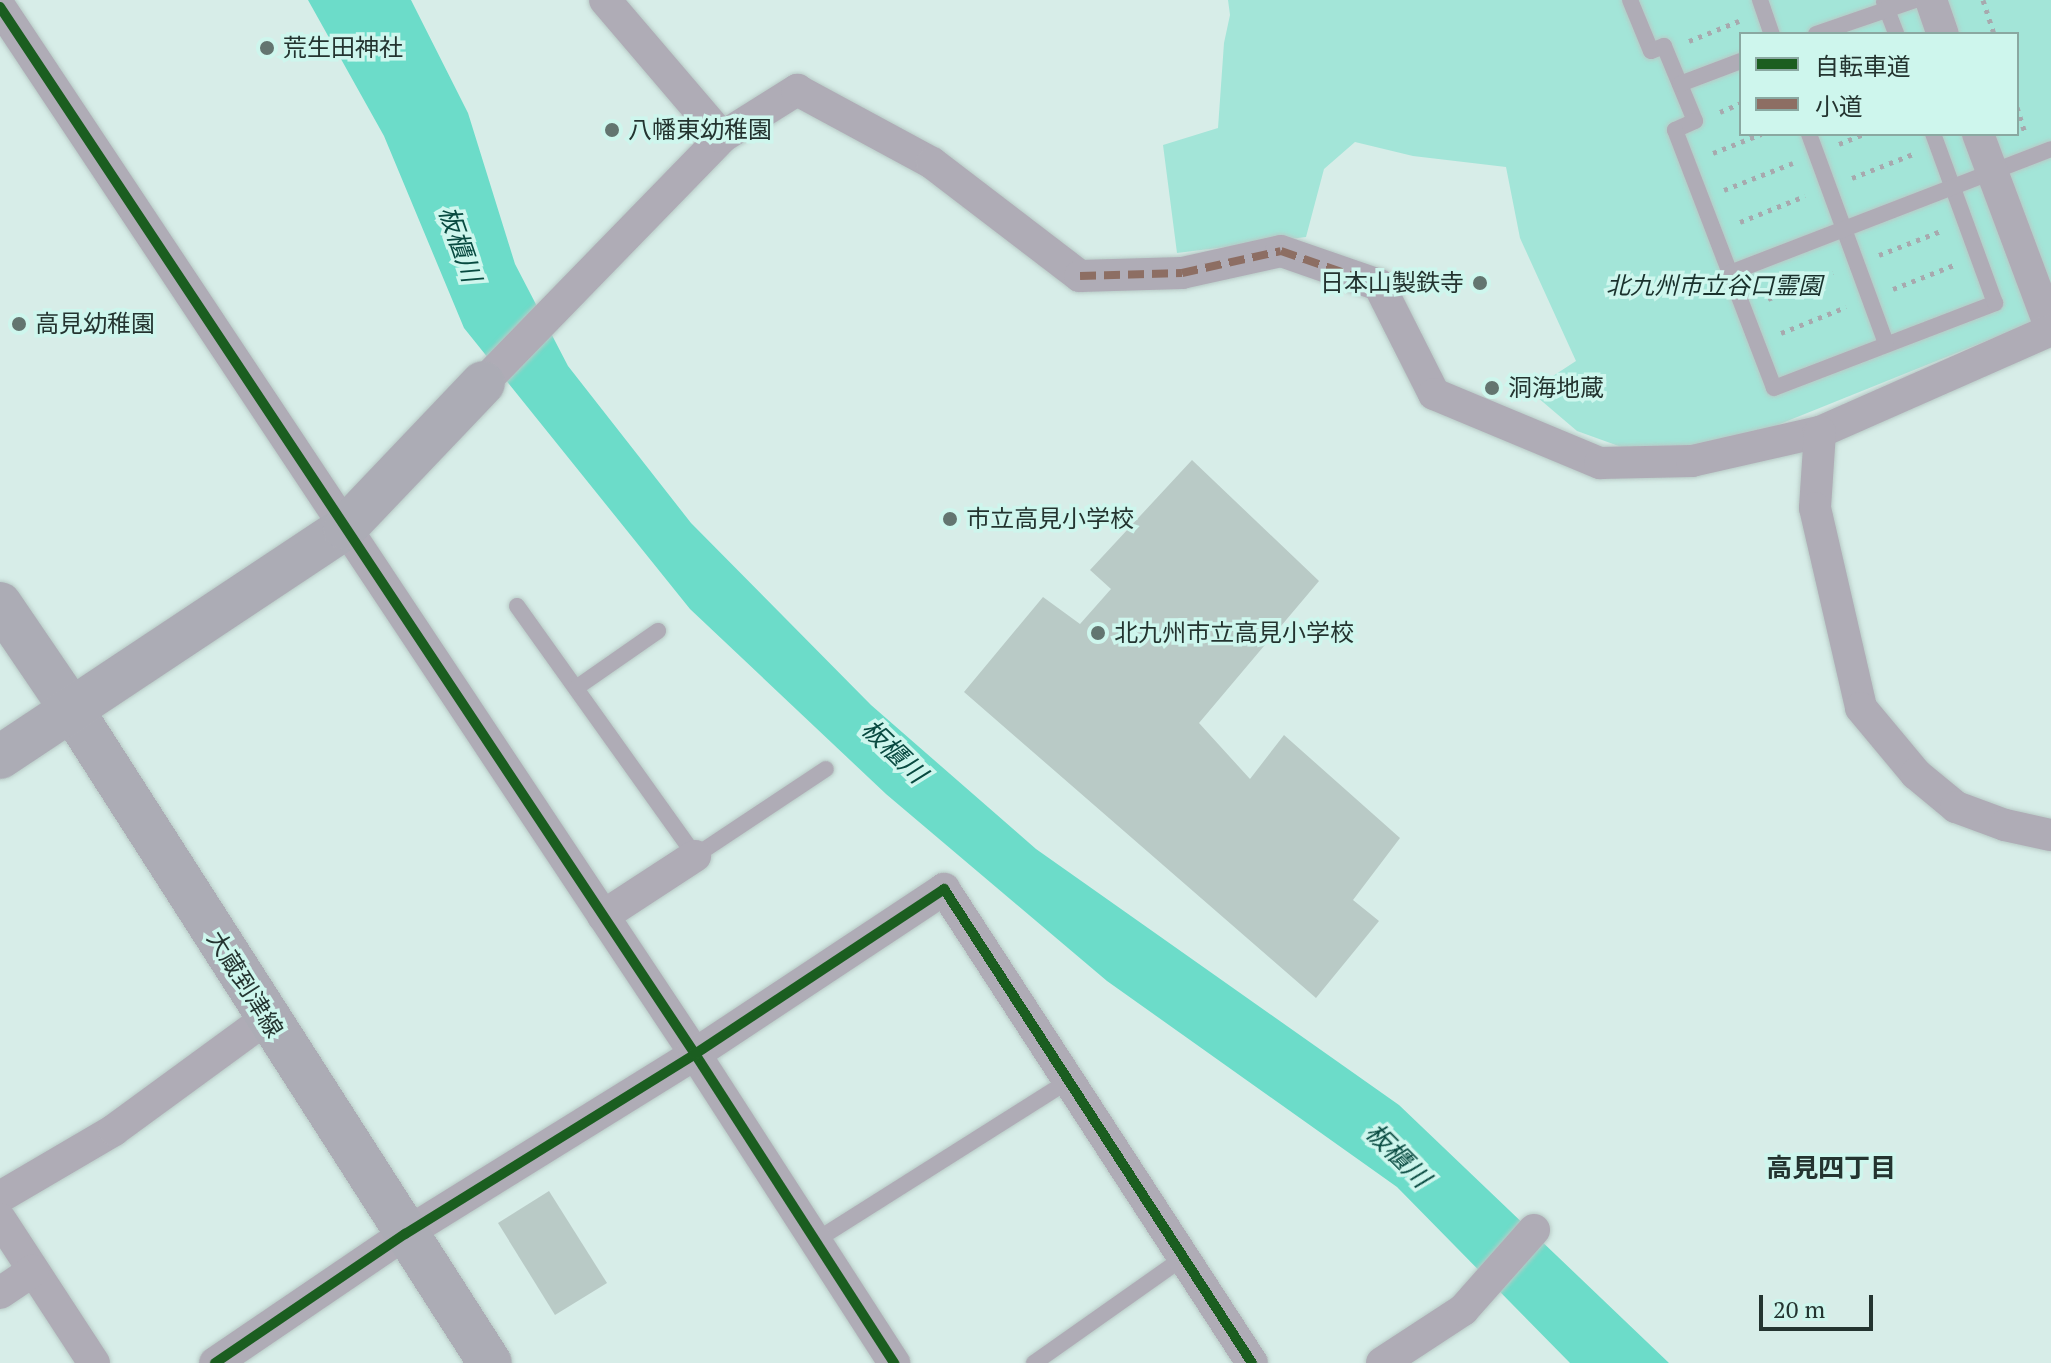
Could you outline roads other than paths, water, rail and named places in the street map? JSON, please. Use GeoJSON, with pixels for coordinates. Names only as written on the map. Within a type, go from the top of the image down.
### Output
{"type":"FeatureCollection","features":[{"type":"Feature","properties":{"kind":"main road"},"geometry":{"type":"LineString","coordinates":[[0,757],[345,528],[483,383]]}},
{"type":"Feature","properties":{"kind":"main road","name":"大蔵到津線"},"geometry":{"type":"LineString","coordinates":[[0,604],[72,710],[490,1363]]}},
{"type":"Feature","properties":{"kind":"street"},"geometry":{"type":"LineString","coordinates":[[605,0],[722,137]]}},
{"type":"Feature","properties":{"kind":"street"},"geometry":{"type":"LineString","coordinates":[[1931,0],[1942,32]]}},
{"type":"Feature","properties":{"kind":"street"},"geometry":{"type":"LineString","coordinates":[[6,9],[345,528],[695,1054],[894,1363]]}},
{"type":"Feature","properties":{"kind":"street"},"geometry":{"type":"LineString","coordinates":[[483,383],[722,137],[797,90],[932,163],[1080,276],[1182,273],[1281,251],[1379,285],[1434,394],[1600,463],[1692,461],[1820,432],[2051,330],[1979,136]]}},
{"type":"Feature","properties":{"kind":"street"},"geometry":{"type":"LineString","coordinates":[[1820,432],[1815,508],[1861,708],[1916,774],[1956,807],[2005,825],[2051,835]]}},
{"type":"Feature","properties":{"kind":"street"},"geometry":{"type":"LineString","coordinates":[[603,916],[695,856]]}},
{"type":"Feature","properties":{"kind":"street"},"geometry":{"type":"LineString","coordinates":[[215,1363],[405,1234],[695,1054],[944,889],[1252,1363]]}},
{"type":"Feature","properties":{"kind":"street"},"geometry":{"type":"LineString","coordinates":[[0,1197],[114,1130],[267,1018]]}},
{"type":"Feature","properties":{"kind":"street"},"geometry":{"type":"LineString","coordinates":[[0,1219],[94,1363]]}},
{"type":"Feature","properties":{"kind":"street"},"geometry":{"type":"LineString","coordinates":[[1382,1363],[1463,1310],[1534,1230]]}},
{"type":"Feature","properties":{"kind":"street"},"geometry":{"type":"LineString","coordinates":[[0,1293],[33,1271]]}},
{"type":"Feature","properties":{"kind":"lane"},"geometry":{"type":"LineString","coordinates":[[1630,0],[1651,51],[1664,46],[1695,121],[1675,130],[1774,388],[1995,303],[1934,136]]}},
{"type":"Feature","properties":{"kind":"lane"},"geometry":{"type":"LineString","coordinates":[[1821,32],[1885,5],[1915,0]]}},
{"type":"Feature","properties":{"kind":"lane"},"geometry":{"type":"LineString","coordinates":[[1885,5],[1895,32]]}},
{"type":"Feature","properties":{"kind":"lane"},"geometry":{"type":"LineString","coordinates":[[1762,6],[1771,32]]}},
{"type":"Feature","properties":{"kind":"lane"},"geometry":{"type":"LineString","coordinates":[[1680,84],[1739,62]]}},
{"type":"Feature","properties":{"kind":"lane"},"geometry":{"type":"LineString","coordinates":[[1810,136],[1886,343]]}},
{"type":"Feature","properties":{"kind":"lane"},"geometry":{"type":"LineString","coordinates":[[1730,273],[1951,185],[2051,149]]}},
{"type":"Feature","properties":{"kind":"lane"},"geometry":{"type":"LineString","coordinates":[[517,606],[695,856],[826,769]]}},
{"type":"Feature","properties":{"kind":"lane"},"geometry":{"type":"LineString","coordinates":[[576,688],[658,631]]}},
{"type":"Feature","properties":{"kind":"lane"},"geometry":{"type":"LineString","coordinates":[[815,1241],[1068,1081]]}},
{"type":"Feature","properties":{"kind":"lane"},"geometry":{"type":"LineString","coordinates":[[1034,1363],[1183,1258]]}},
{"type":"Feature","properties":{"kind":"water","name":"板櫃川"},"geometry":{"type":"Polygon","coordinates":[[[308,0],[411,0],[468,113],[515,264],[568,366],[691,523],[871,705],[1036,849],[1399,1105],[1669,1363],[1570,1363],[1397,1187],[1107,981],[886,794],[690,609],[464,328],[384,136],[308,0]]]}},
{"type":"Feature","properties":{"kind":"place","name":"荒生田神社"},"geometry":{"type":"Point","coordinates":[267,48]}},
{"type":"Feature","properties":{"kind":"place","name":"八幡東幼稚園"},"geometry":{"type":"Point","coordinates":[612,130]}},
{"type":"Feature","properties":{"kind":"place","name":"日本山製鉄寺"},"geometry":{"type":"Point","coordinates":[1480,283]}},
{"type":"Feature","properties":{"kind":"place","name":"高見幼稚園"},"geometry":{"type":"Point","coordinates":[19,324]}},
{"type":"Feature","properties":{"kind":"place","name":"洞海地蔵"},"geometry":{"type":"Point","coordinates":[1492,388]}},
{"type":"Feature","properties":{"kind":"place","name":"市立高見小学校"},"geometry":{"type":"Point","coordinates":[950,519]}},
{"type":"Feature","properties":{"kind":"place","name":"北九州市立高見小学校"},"geometry":{"type":"Point","coordinates":[1098,633]}},
{"type":"Feature","properties":{"kind":"district","name":"高見四丁目"},"geometry":{"type":"Point","coordinates":[1831,1168]}},
{"type":"Feature","properties":{"kind":"park label","name":"北九州市立谷口霊園"},"geometry":{"type":"Point","coordinates":[1714,286]}}]}
